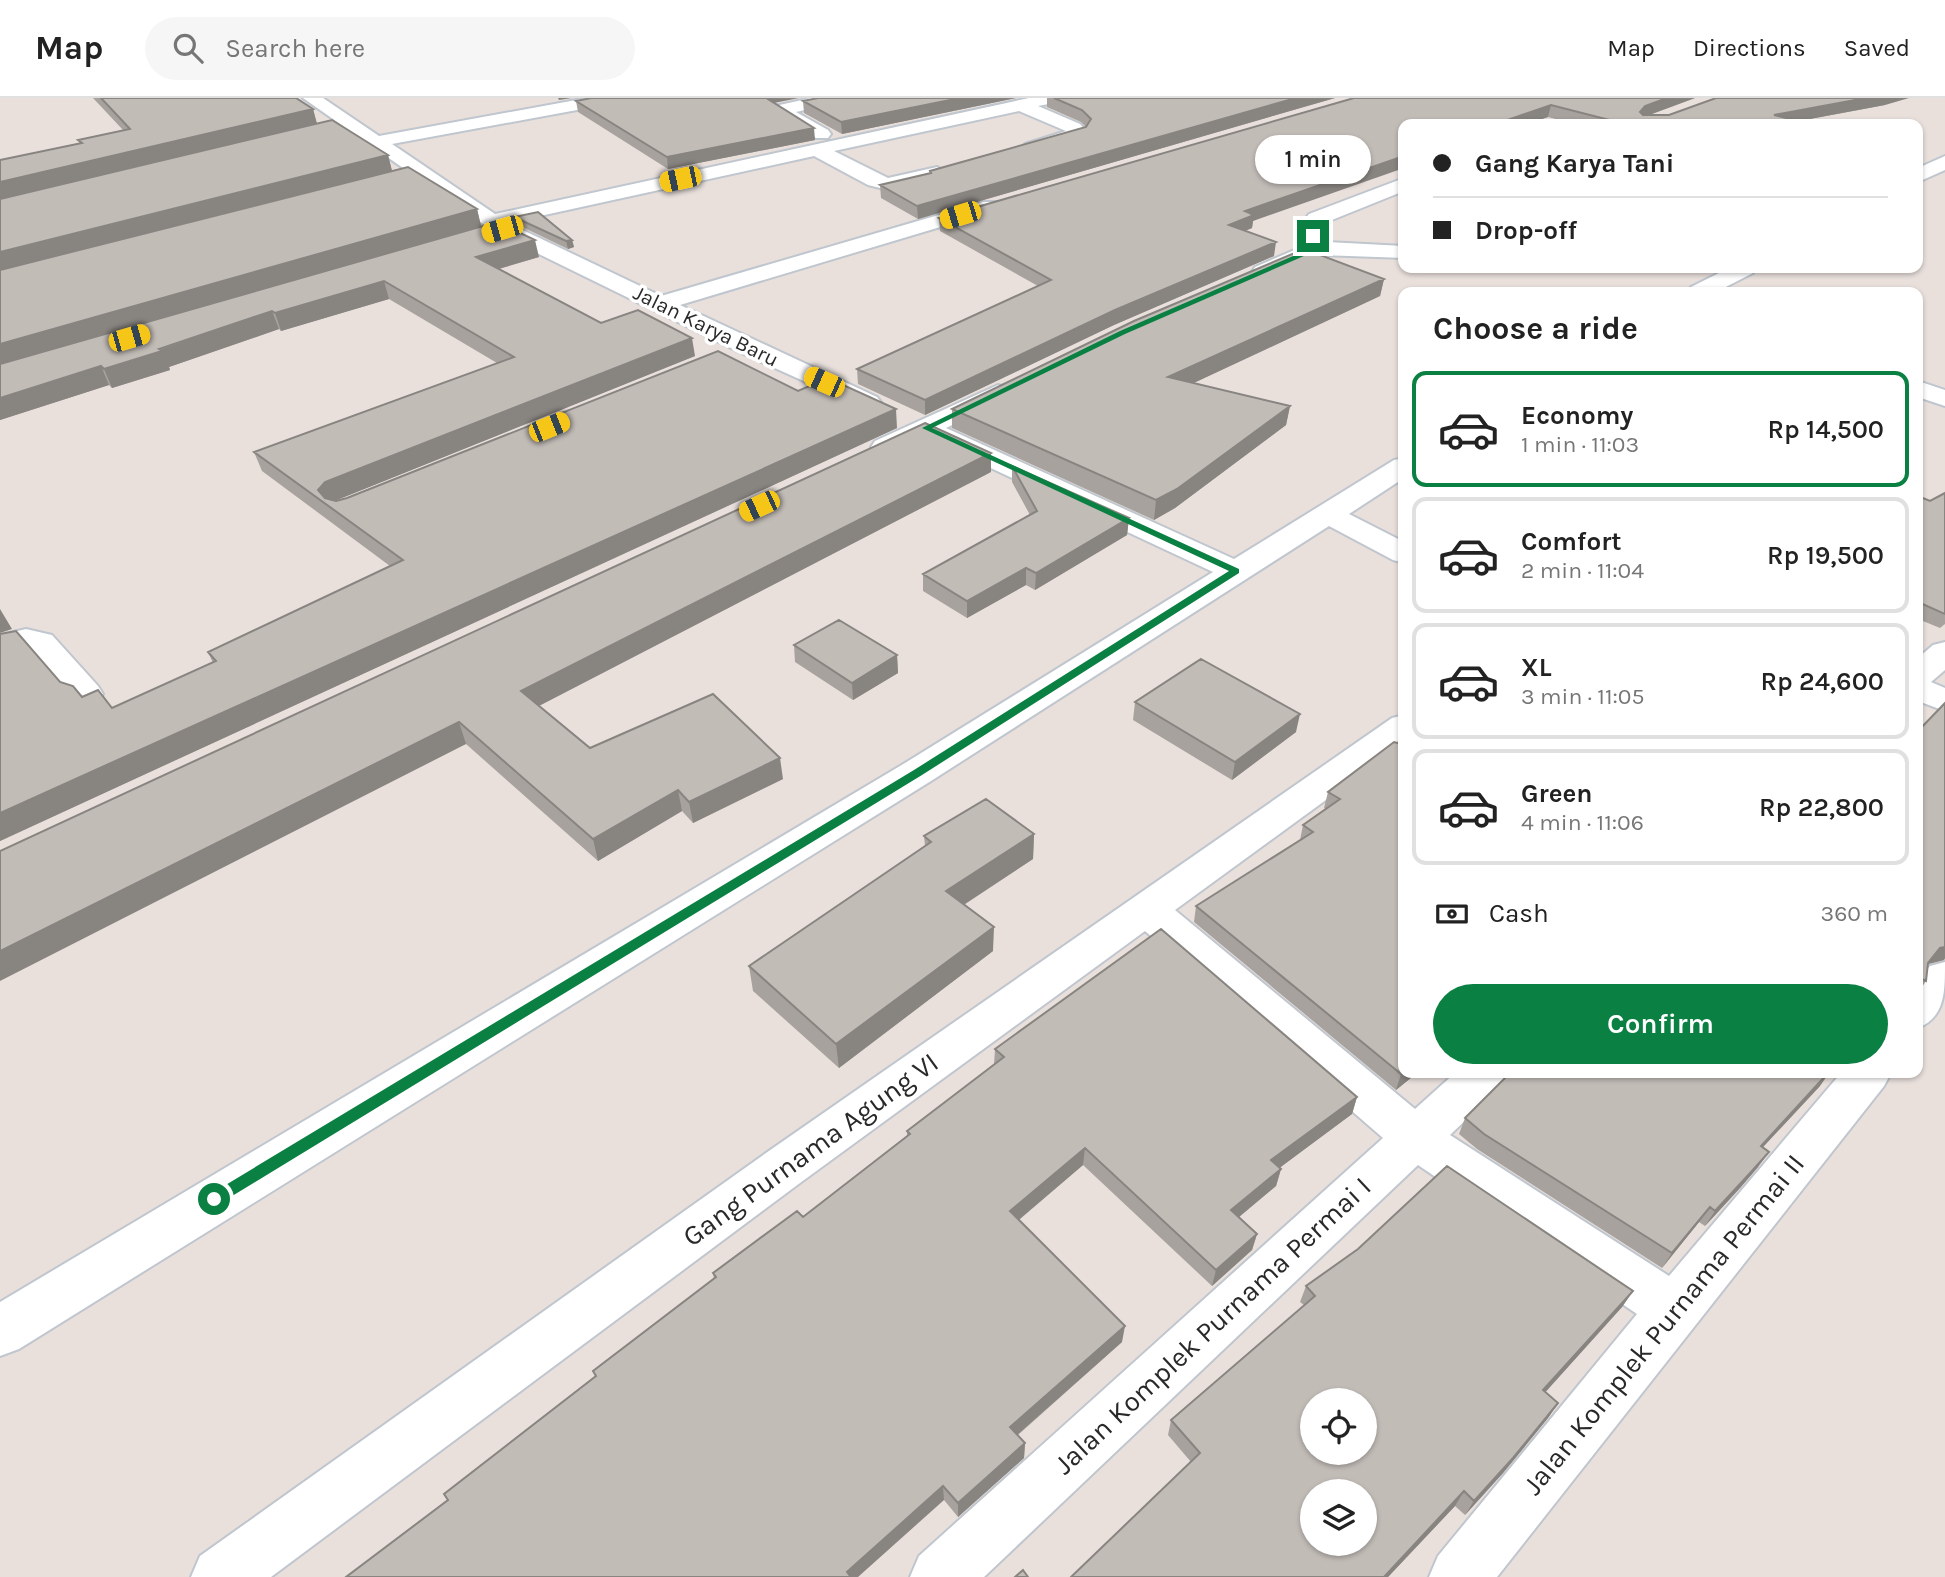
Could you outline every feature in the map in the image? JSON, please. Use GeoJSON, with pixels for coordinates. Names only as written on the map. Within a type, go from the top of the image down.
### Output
{"type":"FeatureCollection","features":[{"type":"Feature","properties":{"kind":"street"},"geometry":{"type":"LineString","coordinates":[[375,142],[615,98]]}},
{"type":"Feature","properties":{"kind":"street"},"geometry":{"type":"LineString","coordinates":[[834,98],[781,110],[840,144]]}},
{"type":"Feature","properties":{"kind":"street","name":"Jalan Karya Baru"},"geometry":{"type":"LineString","coordinates":[[322,99],[339,127],[375,142],[420,172],[490,229],[660,304],[1236,571]]}},
{"type":"Feature","properties":{"kind":"street"},"geometry":{"type":"LineString","coordinates":[[490,229],[816,149],[1036,100],[1079,133],[1011,153]]}},
{"type":"Feature","properties":{"kind":"street"},"geometry":{"type":"LineString","coordinates":[[816,149],[875,181],[888,184],[960,167]]}},
{"type":"Feature","properties":{"kind":"street"},"geometry":{"type":"LineString","coordinates":[[1923,174],[1945,163]]}},
{"type":"Feature","properties":{"kind":"street"},"geometry":{"type":"LineString","coordinates":[[394,178],[420,172]]}},
{"type":"Feature","properties":{"kind":"street"},"geometry":{"type":"LineString","coordinates":[[1318,248],[1311,224],[1316,218],[1398,186]]}},
{"type":"Feature","properties":{"kind":"street"},"geometry":{"type":"LineString","coordinates":[[660,304],[1012,199]]}},
{"type":"Feature","properties":{"kind":"street"},"geometry":{"type":"LineString","coordinates":[[1245,280],[1318,248],[1398,251]]}},
{"type":"Feature","properties":{"kind":"street"},"geometry":{"type":"LineString","coordinates":[[1709,287],[1735,273]]}},
{"type":"Feature","properties":{"kind":"street"},"geometry":{"type":"LineString","coordinates":[[715,361],[748,347]]}},
{"type":"Feature","properties":{"kind":"street"},"geometry":{"type":"LineString","coordinates":[[860,458],[905,418],[1012,386]]}},
{"type":"Feature","properties":{"kind":"street"},"geometry":{"type":"LineString","coordinates":[[1923,391],[1945,398]]}},
{"type":"Feature","properties":{"kind":"street"},"geometry":{"type":"LineString","coordinates":[[0,1331],[918,772],[1398,470]]}},
{"type":"Feature","properties":{"kind":"street"},"geometry":{"type":"LineString","coordinates":[[1327,514],[1398,551]]}},
{"type":"Feature","properties":{"kind":"street"},"geometry":{"type":"LineString","coordinates":[[0,645],[26,639],[40,642],[86,694]]}},
{"type":"Feature","properties":{"kind":"street"},"geometry":{"type":"LineString","coordinates":[[1923,672],[1945,652]]}},
{"type":"Feature","properties":{"kind":"street"},"geometry":{"type":"LineString","coordinates":[[1923,692],[1945,701]]}},
{"type":"Feature","properties":{"kind":"street","name":"Gang Purnama Agung VI"},"geometry":{"type":"LineString","coordinates":[[221,1577],[1145,908],[1398,730]]}},
{"type":"Feature","properties":{"kind":"street"},"geometry":{"type":"LineString","coordinates":[[1145,908],[1415,1137],[1674,1309]]}},
{"type":"Feature","properties":{"kind":"street"},"geometry":{"type":"LineString","coordinates":[[1923,1005],[1945,978]]}},
{"type":"Feature","properties":{"kind":"street","name":"Jalan Komplek Purnama Permai I"},"geometry":{"type":"LineString","coordinates":[[940,1577],[1480,1078]]}},
{"type":"Feature","properties":{"kind":"street","name":"Jalan Komplek Purnama Permai II"},"geometry":{"type":"LineString","coordinates":[[1459,1577],[1864,1078]]}},
{"type":"Feature","properties":{"kind":"building"},"geometry":{"type":"Polygon","coordinates":[[[101,98],[296,98],[313,109],[0,182],[0,160],[82,143],[78,140],[130,129],[101,98]]]}},
{"type":"Feature","properties":{"kind":"building"},"geometry":{"type":"Polygon","coordinates":[[[591,98],[769,98],[814,128],[667,157],[576,101],[591,98]]]}},
{"type":"Feature","properties":{"kind":"building"},"geometry":{"type":"Polygon","coordinates":[[[818,98],[960,98],[841,122],[803,101],[818,98]]]}},
{"type":"Feature","properties":{"kind":"building"},"geometry":{"type":"Polygon","coordinates":[[[1054,98],[1296,98],[917,206],[880,185],[931,173],[930,171],[1086,127],[1091,119],[1082,110],[1054,98]]]}},
{"type":"Feature","properties":{"kind":"building"},"geometry":{"type":"Polygon","coordinates":[[[1354,98],[1667,98],[1645,106],[1640,112],[1643,115],[1669,115],[1716,98],[1866,98],[1774,115],[1790,119],[1606,119],[1551,105],[1510,119],[1398,119],[1398,158],[1245,211],[1254,215],[1229,225],[1276,242],[1115,310],[925,400],[857,369],[1051,280],[939,218],[1354,98]]]}},
{"type":"Feature","properties":{"kind":"building"},"geometry":{"type":"Polygon","coordinates":[[[332,120],[388,155],[0,252],[0,199],[332,120]]]}},
{"type":"Feature","properties":{"kind":"building"},"geometry":{"type":"Polygon","coordinates":[[[408,167],[477,209],[0,344],[0,270],[408,167]]]}},
{"type":"Feature","properties":{"kind":"building"},"geometry":{"type":"Polygon","coordinates":[[[538,212],[572,240],[566,241],[514,217],[538,212]]]}},
{"type":"Feature","properties":{"kind":"building"},"geometry":{"type":"Polygon","coordinates":[[[497,222],[535,240],[476,257],[601,323],[638,310],[692,338],[325,482],[318,490],[325,498],[336,501],[347,498],[718,351],[798,391],[828,378],[896,409],[0,813],[0,634],[16,631],[60,682],[73,686],[82,697],[98,690],[112,708],[216,661],[208,652],[403,560],[254,452],[514,357],[384,281],[275,313],[272,311],[159,349],[162,351],[104,369],[101,366],[0,398],[0,364],[497,222]]]}},
{"type":"Feature","properties":{"kind":"building"},"geometry":{"type":"Polygon","coordinates":[[[1304,249],[1384,279],[1168,377],[1290,406],[1177,489],[1156,500],[952,409],[1134,321],[1304,249]]]}},
{"type":"Feature","properties":{"kind":"building"},"geometry":{"type":"Polygon","coordinates":[[[925,423],[991,453],[521,691],[590,748],[713,694],[780,758],[689,802],[678,790],[593,839],[459,722],[0,951],[0,851],[925,423]]]}},
{"type":"Feature","properties":{"kind":"building"},"geometry":{"type":"Polygon","coordinates":[[[1012,466],[1129,518],[1036,573],[1026,568],[967,601],[923,574],[1037,511],[1012,466]]]}},
{"type":"Feature","properties":{"kind":"building"},"geometry":{"type":"Polygon","coordinates":[[[1945,493],[1945,614],[1923,604],[1923,498],[1930,501],[1945,493]]]}},
{"type":"Feature","properties":{"kind":"building"},"geometry":{"type":"Polygon","coordinates":[[[839,620],[897,655],[852,683],[794,645],[839,620]]]}},
{"type":"Feature","properties":{"kind":"building"},"geometry":{"type":"Polygon","coordinates":[[[1201,659],[1300,714],[1235,762],[1135,702],[1201,659]]]}},
{"type":"Feature","properties":{"kind":"building"},"geometry":{"type":"Polygon","coordinates":[[[1945,703],[1945,947],[1940,948],[1928,963],[1926,981],[1923,980],[1923,726],[1945,703]]]}},
{"type":"Feature","properties":{"kind":"building"},"geometry":{"type":"Polygon","coordinates":[[[1394,742],[1397,743],[1398,1072],[1196,906],[1313,832],[1303,825],[1340,799],[1328,792],[1394,742]]]}},
{"type":"Feature","properties":{"kind":"building"},"geometry":{"type":"Polygon","coordinates":[[[986,799],[1034,834],[946,891],[994,927],[836,1044],[749,966],[931,842],[924,836],[986,799]]]}},
{"type":"Feature","properties":{"kind":"building"},"geometry":{"type":"Polygon","coordinates":[[[1161,929],[1357,1097],[1271,1160],[1281,1169],[1231,1210],[1257,1234],[1216,1270],[1085,1148],[1010,1211],[1125,1326],[1010,1427],[1025,1443],[958,1503],[943,1486],[847,1572],[849,1577],[346,1577],[448,1500],[444,1494],[596,1376],[593,1371],[716,1277],[713,1273],[797,1211],[803,1217],[910,1134],[907,1131],[1004,1057],[995,1049],[1161,929]]]}},
{"type":"Feature","properties":{"kind":"building"},"geometry":{"type":"Polygon","coordinates":[[[1505,1078],[1823,1078],[1761,1146],[1769,1152],[1715,1211],[1710,1207],[1672,1253],[1484,1134],[1465,1118],[1505,1078]]]}},
{"type":"Feature","properties":{"kind":"building"},"geometry":{"type":"Polygon","coordinates":[[[1447,1166],[1633,1291],[1543,1390],[1558,1403],[1513,1458],[1474,1501],[1464,1491],[1384,1577],[1071,1577],[1200,1453],[1171,1420],[1315,1296],[1306,1286],[1358,1249],[1447,1166]]]}},
{"type":"Feature","properties":{"kind":"building"},"geometry":{"type":"Polygon","coordinates":[[[1023,1570],[1028,1577],[1015,1577],[1023,1570]]]}},
{"type":"Feature","properties":{"kind":"route"},"geometry":{"type":"LineString","coordinates":[[214,1199],[918,772],[1236,571],[926,428],[1123,332],[1318,248],[1313,236]]}}]}
